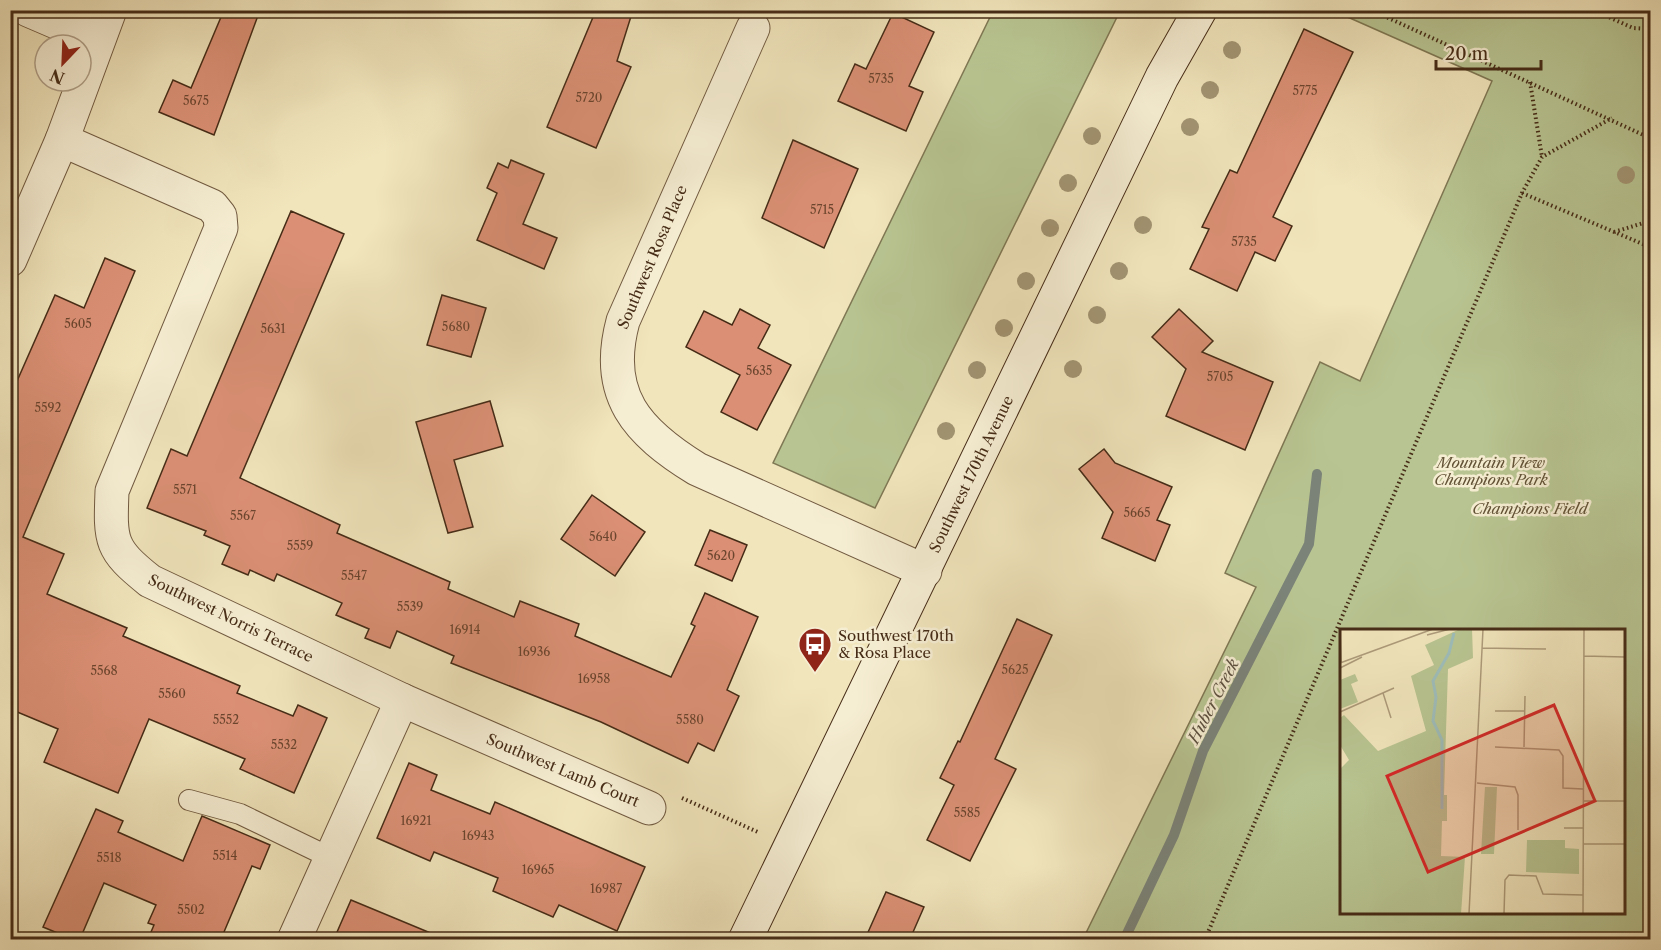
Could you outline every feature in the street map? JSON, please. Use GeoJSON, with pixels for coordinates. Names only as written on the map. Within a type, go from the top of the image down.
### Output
{"type":"FeatureCollection","features":[{"type":"Feature","properties":{"kind":"street"},"geometry":{"type":"LineString","coordinates":[[28,10],[98,40]]}},
{"type":"Feature","properties":{"kind":"street"},"geometry":{"type":"LineString","coordinates":[[10,260],[62,140],[110,10]]}},
{"type":"Feature","properties":{"kind":"street","name":"Southwest 170th Avenue"},"geometry":{"type":"LineString","coordinates":[[745,939],[1162,77],[1200,10]]}},
{"type":"Feature","properties":{"kind":"street","name":"Southwest Rosa Place"},"geometry":{"type":"LineString","coordinates":[[753,28],[623,321],[616,347],[616,371],[626,404],[648,432],[674,455],[698,469],[925,571]]}},
{"type":"Feature","properties":{"kind":"street","name":"Southwest Norris Terrace"},"geometry":{"type":"LineString","coordinates":[[62,140],[212,206],[220,216],[221,228],[112,491],[112,538],[123,559],[150,581],[402,700]]}},
{"type":"Feature","properties":{"kind":"street"},"geometry":{"type":"LineString","coordinates":[[294,939],[329,857],[402,700]]}},
{"type":"Feature","properties":{"kind":"street","name":"Southwest Lamb Court"},"geometry":{"type":"LineString","coordinates":[[402,700],[649,808]]}},
{"type":"Feature","properties":{"kind":"lane"},"geometry":{"type":"LineString","coordinates":[[189,800],[240,814],[329,857]]}},
{"type":"Feature","properties":{"kind":"path"},"geometry":{"type":"LineString","coordinates":[[1371,10],[1612,118],[1650,138]]}},
{"type":"Feature","properties":{"kind":"path"},"geometry":{"type":"LineString","coordinates":[[1593,10],[1633,28],[1650,29]]}},
{"type":"Feature","properties":{"kind":"path"},"geometry":{"type":"LineString","coordinates":[[1530,82],[1542,157]]}},
{"type":"Feature","properties":{"kind":"path"},"geometry":{"type":"LineString","coordinates":[[1212,939],[1206,937],[1522,193],[1542,157],[1612,118]]}},
{"type":"Feature","properties":{"kind":"path"},"geometry":{"type":"LineString","coordinates":[[1522,193],[1650,247]]}},
{"type":"Feature","properties":{"kind":"path"},"geometry":{"type":"LineString","coordinates":[[1613,232],[1650,221]]}},
{"type":"Feature","properties":{"kind":"path","name":"Southwest Lamb Court"},"geometry":{"type":"LineString","coordinates":[[649,808],[660,800],[679,796],[790,846]]}},
{"type":"Feature","properties":{"kind":"green space"},"geometry":{"type":"Polygon","coordinates":[[[993,11],[1120,11],[875,508],[773,463],[993,11]]]}},
{"type":"Feature","properties":{"kind":"green space","name":"Mountain View Champions Park"},"geometry":{"type":"Polygon","coordinates":[[[1334,11],[1650,11],[1650,939],[1083,939],[1256,587],[1225,573],[1320,362],[1360,381],[1492,81],[1334,11]]]}},
{"type":"Feature","properties":{"kind":"building"},"geometry":{"type":"Polygon","coordinates":[[[224,10],[260,10],[214,135],[159,112],[173,80],[191,88],[224,10]]]}},
{"type":"Feature","properties":{"kind":"building"},"geometry":{"type":"Polygon","coordinates":[[[596,10],[633,10],[617,61],[631,67],[596,148],[547,127],[596,10]]]}},
{"type":"Feature","properties":{"kind":"building"},"geometry":{"type":"Polygon","coordinates":[[[893,13],[934,32],[909,86],[923,92],[906,131],[838,101],[855,64],[866,69],[893,13]]]}},
{"type":"Feature","properties":{"kind":"building"},"geometry":{"type":"Polygon","coordinates":[[[1304,29],[1353,52],[1273,217],[1292,226],[1275,261],[1255,252],[1237,291],[1190,269],[1209,229],[1202,227],[1230,170],[1237,173],[1304,29]]]}},
{"type":"Feature","properties":{"kind":"building"},"geometry":{"type":"Polygon","coordinates":[[[793,140],[858,169],[824,248],[762,218],[793,140]]]}},
{"type":"Feature","properties":{"kind":"building"},"geometry":{"type":"Polygon","coordinates":[[[511,160],[544,174],[523,224],[557,238],[544,269],[477,240],[497,193],[487,188],[498,163],[508,168],[511,160]]]}},
{"type":"Feature","properties":{"kind":"building"},"geometry":{"type":"Polygon","coordinates":[[[291,211],[344,234],[240,478],[340,525],[337,533],[450,582],[448,589],[514,617],[520,601],[579,624],[575,636],[671,677],[695,626],[691,624],[705,593],[758,617],[727,690],[739,696],[714,751],[698,743],[688,763],[601,722],[451,663],[454,656],[397,631],[390,648],[365,638],[369,629],[336,615],[342,603],[277,574],[274,581],[250,570],[248,575],[222,564],[230,546],[204,535],[206,531],[147,508],[171,449],[187,456],[291,211]]]}},
{"type":"Feature","properties":{"kind":"building"},"geometry":{"type":"Polygon","coordinates":[[[105,258],[135,271],[23,537],[64,554],[47,594],[127,628],[123,636],[240,686],[237,693],[293,716],[298,705],[327,718],[294,793],[240,769],[245,759],[149,719],[118,793],[44,762],[58,729],[10,709],[10,397],[55,295],[84,308],[105,258]]]}},
{"type":"Feature","properties":{"kind":"building"},"geometry":{"type":"Polygon","coordinates":[[[442,295],[486,308],[471,357],[427,345],[442,295]]]}},
{"type":"Feature","properties":{"kind":"building"},"geometry":{"type":"Polygon","coordinates":[[[740,309],[770,325],[758,348],[791,365],[757,430],[721,412],[740,375],[686,347],[704,311],[732,325],[740,309]]]}},
{"type":"Feature","properties":{"kind":"building"},"geometry":{"type":"Polygon","coordinates":[[[1179,309],[1213,341],[1202,352],[1273,382],[1245,450],[1166,416],[1186,369],[1152,337],[1179,309]]]}},
{"type":"Feature","properties":{"kind":"building"},"geometry":{"type":"Polygon","coordinates":[[[490,401],[503,446],[454,460],[473,527],[448,533],[416,422],[490,401]]]}},
{"type":"Feature","properties":{"kind":"building"},"geometry":{"type":"Polygon","coordinates":[[[1104,449],[1115,463],[1172,487],[1157,520],[1170,525],[1155,561],[1102,538],[1113,512],[1079,469],[1104,449]]]}},
{"type":"Feature","properties":{"kind":"building"},"geometry":{"type":"Polygon","coordinates":[[[592,495],[645,532],[615,576],[561,539],[592,495]]]}},
{"type":"Feature","properties":{"kind":"building"},"geometry":{"type":"Polygon","coordinates":[[[710,530],[747,545],[732,581],[695,565],[710,530]]]}},
{"type":"Feature","properties":{"kind":"building"},"geometry":{"type":"Polygon","coordinates":[[[1017,619],[1052,635],[995,759],[1016,769],[970,861],[927,840],[954,785],[940,778],[958,741],[960,742],[1017,619]]]}},
{"type":"Feature","properties":{"kind":"building"},"geometry":{"type":"Polygon","coordinates":[[[409,763],[437,775],[431,790],[490,814],[495,802],[645,867],[617,931],[559,905],[553,917],[493,891],[498,878],[434,852],[430,861],[377,838],[409,763]]]}},
{"type":"Feature","properties":{"kind":"building"},"geometry":{"type":"Polygon","coordinates":[[[96,809],[123,821],[118,832],[183,861],[202,816],[270,845],[260,869],[252,866],[221,939],[148,939],[154,925],[148,923],[156,905],[104,883],[80,939],[72,939],[43,927],[96,809]]]}},
{"type":"Feature","properties":{"kind":"building"},"geometry":{"type":"Polygon","coordinates":[[[886,892],[924,907],[910,939],[865,939],[886,892]]]}},
{"type":"Feature","properties":{"kind":"building"},"geometry":{"type":"Polygon","coordinates":[[[351,900],[445,939],[334,939],[351,900]]]}},
{"type":"Feature","properties":{"kind":"waterway","name":"Huber Creek"},"geometry":{"type":"LineString","coordinates":[[1124,940],[1174,835],[1203,751],[1309,544],[1317,474]]}},
{"type":"Feature","properties":{"kind":"place","name":"Southwest 170th & Rosa Place"},"geometry":{"type":"Point","coordinates":[815,673]}},
{"type":"Feature","properties":{"kind":"park label","name":"Champions Field"},"geometry":{"type":"Point","coordinates":[1530,508]}}]}
